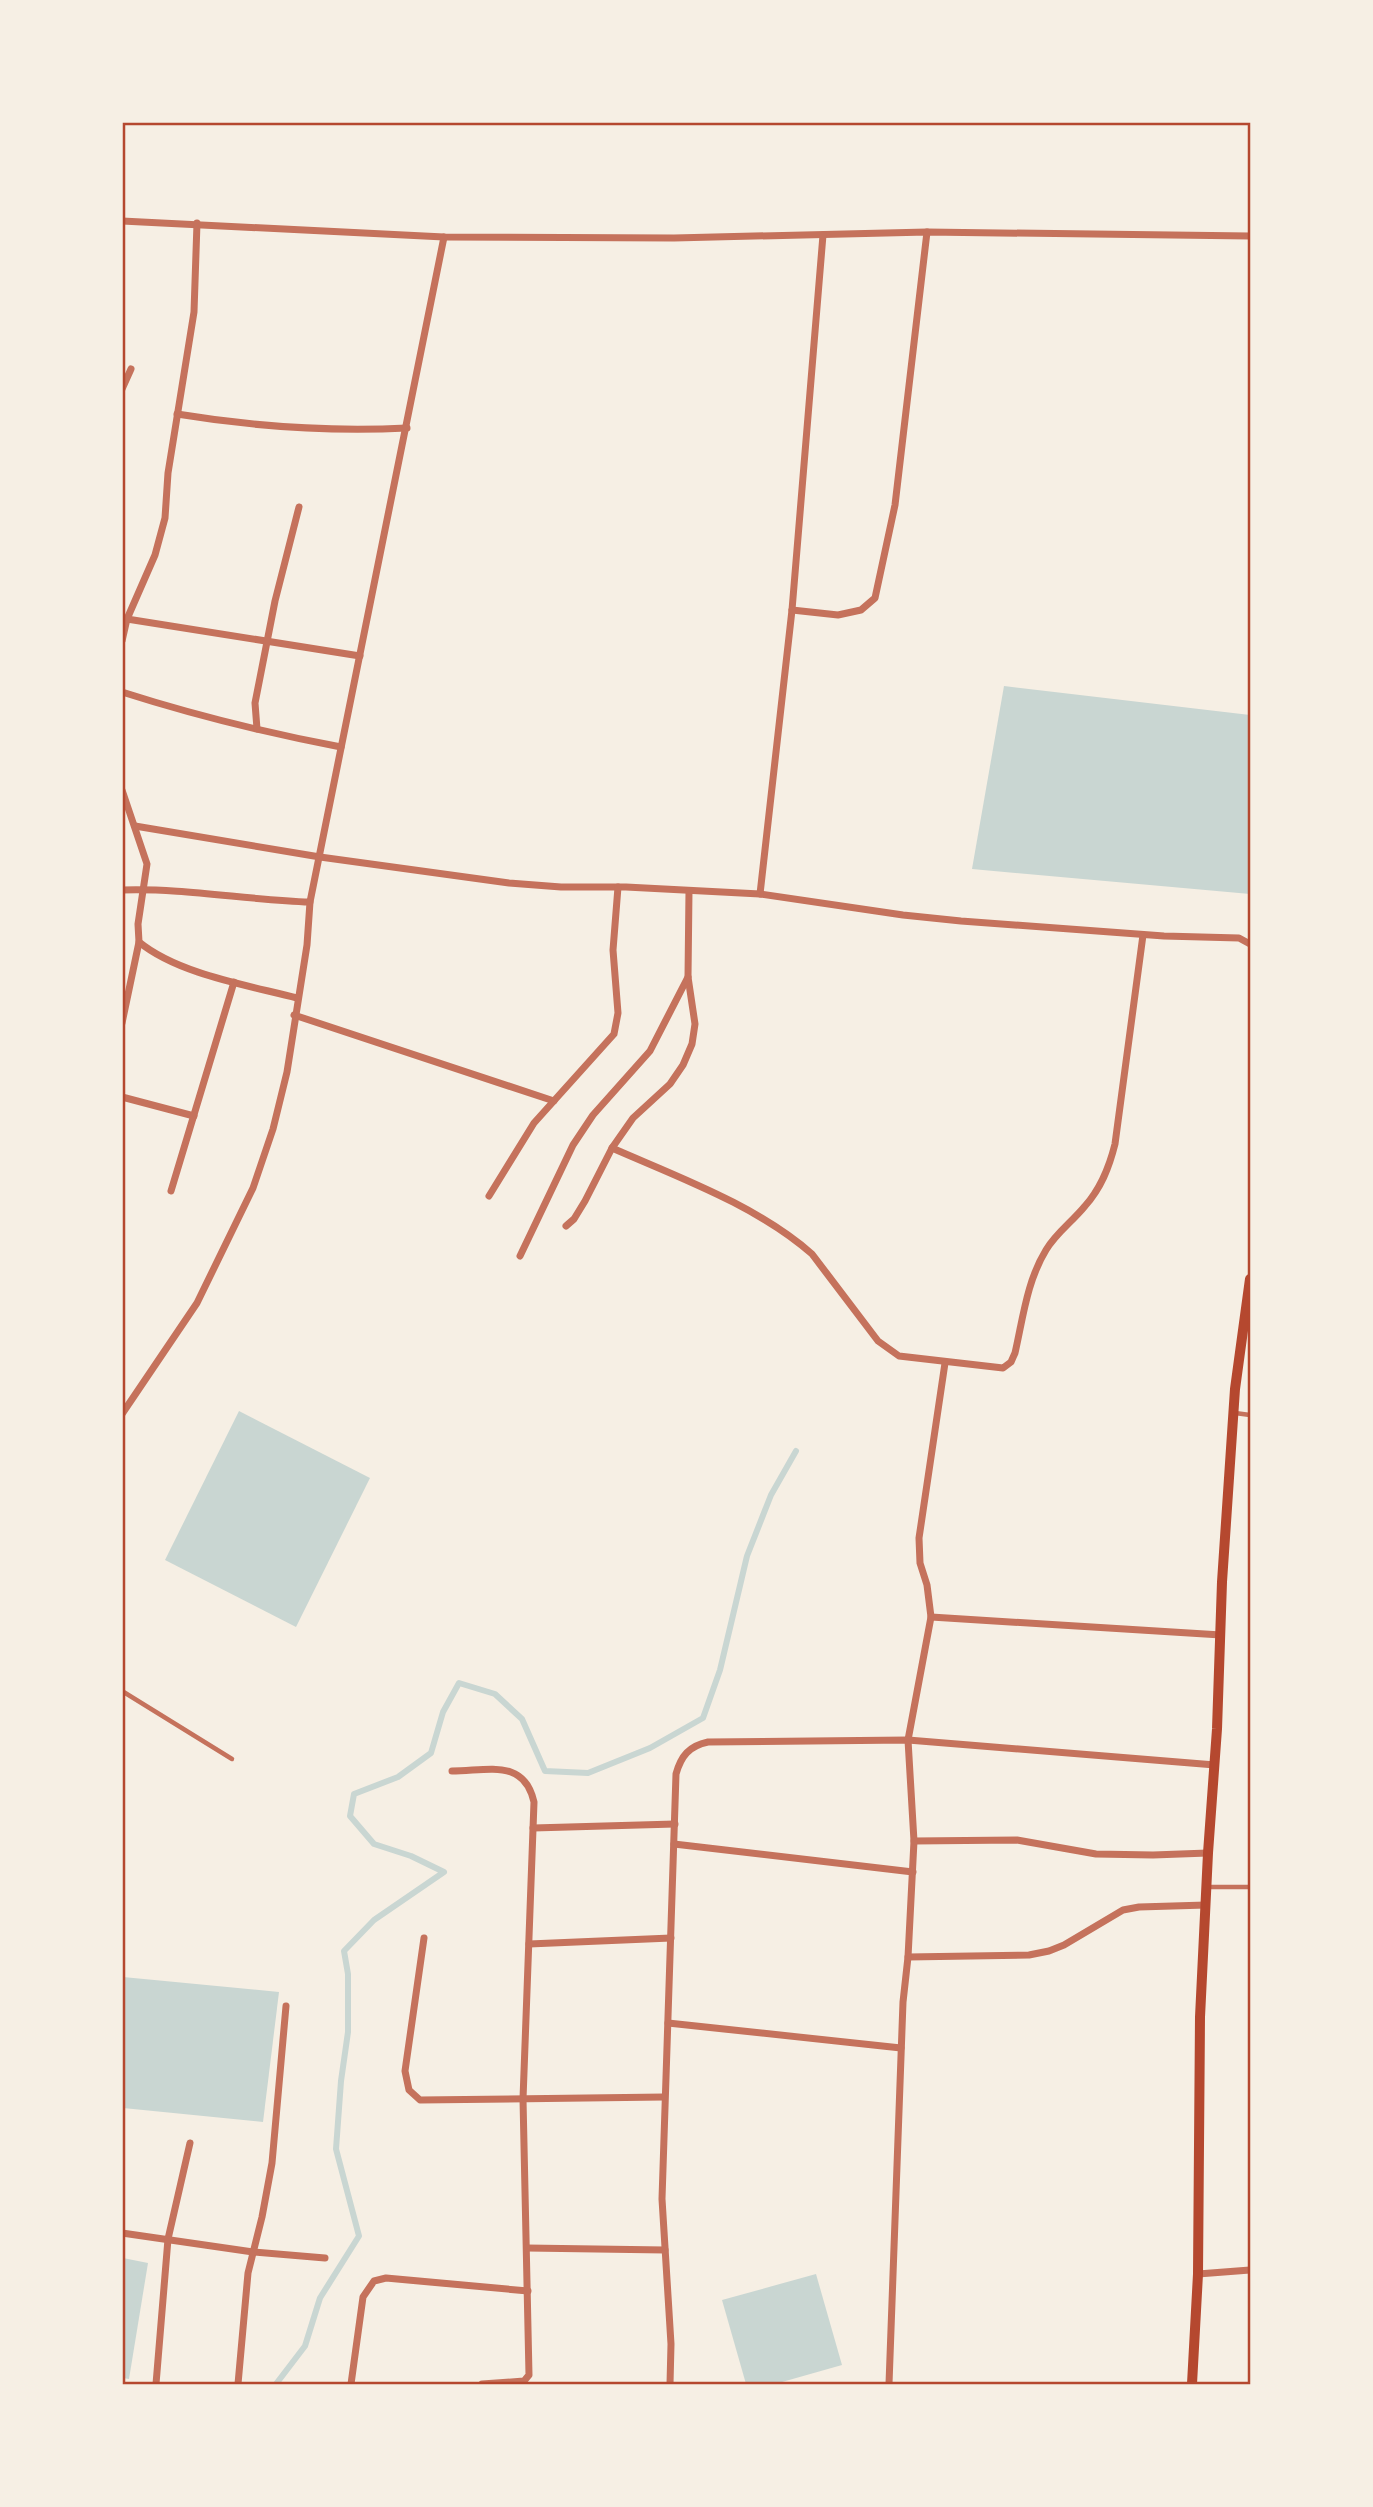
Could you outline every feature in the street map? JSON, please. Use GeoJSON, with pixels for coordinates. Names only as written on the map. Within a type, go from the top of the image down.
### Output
{"type":"FeatureCollection","features":[{"type":"Feature","properties":{"kind":"main road"},"geometry":{"type":"LineString","coordinates":[[1192,2385],[1198,2274],[1198,2133],[1206,1905],[1222,1583],[1234,1413],[1251,1279]]}},
{"type":"Feature","properties":{"kind":"street"},"geometry":{"type":"LineString","coordinates":[[122,220],[444,237],[674,238],[927,232],[1251,236]]}},
{"type":"Feature","properties":{"kind":"street"},"geometry":{"type":"LineString","coordinates":[[122,641],[127,619],[162,536],[177,414],[194,312],[197,223]]}},
{"type":"Feature","properties":{"kind":"street"},"geometry":{"type":"LineString","coordinates":[[792,610],[838,615],[861,610],[875,597],[895,505],[927,232]]}},
{"type":"Feature","properties":{"kind":"street"},"geometry":{"type":"LineString","coordinates":[[760,894],[792,610],[823,235]]}},
{"type":"Feature","properties":{"kind":"street"},"geometry":{"type":"LineString","coordinates":[[122,1414],[197,1303],[253,1188],[276,1118],[287,1072],[307,945],[310,902],[444,237]]}},
{"type":"Feature","properties":{"kind":"street"},"geometry":{"type":"LineString","coordinates":[[122,388],[131,369]]}},
{"type":"Feature","properties":{"kind":"street"},"geometry":{"type":"LineString","coordinates":[[177,414],[241,425],[308,430],[407,428]]}},
{"type":"Feature","properties":{"kind":"street"},"geometry":{"type":"LineString","coordinates":[[257,729],[255,703],[275,601],[299,507]]}},
{"type":"Feature","properties":{"kind":"street"},"geometry":{"type":"LineString","coordinates":[[127,619],[360,656]]}},
{"type":"Feature","properties":{"kind":"street"},"geometry":{"type":"LineString","coordinates":[[122,692],[190,713],[290,738],[341,747]]}},
{"type":"Feature","properties":{"kind":"street"},"geometry":{"type":"LineString","coordinates":[[122,790],[127,816],[135,826],[147,864],[138,924],[139,942],[126,986],[122,1023]]}},
{"type":"Feature","properties":{"kind":"street"},"geometry":{"type":"LineString","coordinates":[[135,826],[320,858],[509,883],[760,894],[903,915],[1143,934],[1239,938],[1251,944]]}},
{"type":"Feature","properties":{"kind":"street"},"geometry":{"type":"LineString","coordinates":[[489,1196],[517,1148],[554,1101],[614,1034],[618,1013],[613,950],[618,887]]}},
{"type":"Feature","properties":{"kind":"street"},"geometry":{"type":"LineString","coordinates":[[122,890],[145,889],[310,902]]}},
{"type":"Feature","properties":{"kind":"street"},"geometry":{"type":"LineString","coordinates":[[566,1226],[574,1219],[585,1201],[612,1148],[633,1118],[670,1084],[683,1065],[692,1044],[695,1024],[688,976],[689,891]]}},
{"type":"Feature","properties":{"kind":"street"},"geometry":{"type":"LineString","coordinates":[[612,1148],[709,1190],[800,1243],[812,1254],[878,1341],[899,1356],[912,1360],[1003,1368],[1011,1362],[1015,1353],[1029,1288],[1044,1253],[1052,1239],[1084,1207],[1101,1185],[1115,1144],[1143,934]]}},
{"type":"Feature","properties":{"kind":"street"},"geometry":{"type":"LineString","coordinates":[[139,942],[155,955],[234,982],[297,998]]}},
{"type":"Feature","properties":{"kind":"street"},"geometry":{"type":"LineString","coordinates":[[520,1256],[573,1145],[593,1115],[650,1051],[688,976]]}},
{"type":"Feature","properties":{"kind":"street"},"geometry":{"type":"LineString","coordinates":[[171,1191],[234,982]]}},
{"type":"Feature","properties":{"kind":"street"},"geometry":{"type":"LineString","coordinates":[[294,1016],[418,1054],[554,1101]]}},
{"type":"Feature","properties":{"kind":"street"},"geometry":{"type":"LineString","coordinates":[[122,1097],[194,1116]]}},
{"type":"Feature","properties":{"kind":"street"},"geometry":{"type":"LineString","coordinates":[[889,2385],[902,2002],[914,1872],[908,1740],[931,1617],[927,1585],[920,1563],[919,1538],[945,1363]]}},
{"type":"Feature","properties":{"kind":"street"},"geometry":{"type":"LineString","coordinates":[[931,1617],[1221,1635]]}},
{"type":"Feature","properties":{"kind":"street"},"geometry":{"type":"LineString","coordinates":[[670,2385],[671,2344],[662,2199],[676,1774],[679,1762],[695,1745],[708,1742],[908,1740],[1215,1765]]}},
{"type":"Feature","properties":{"kind":"street"},"geometry":{"type":"LineString","coordinates":[[452,1771],[512,1770],[523,1777],[531,1789],[534,1802],[523,2099],[529,2375],[524,2382],[515,2384],[482,2385]]}},
{"type":"Feature","properties":{"kind":"street"},"geometry":{"type":"LineString","coordinates":[[533,1828],[675,1824]]}},
{"type":"Feature","properties":{"kind":"street"},"geometry":{"type":"LineString","coordinates":[[914,1841],[1017,1840],[1096,1854],[1153,1856],[1208,1853]]}},
{"type":"Feature","properties":{"kind":"street"},"geometry":{"type":"LineString","coordinates":[[674,1844],[914,1872]]}},
{"type":"Feature","properties":{"kind":"street"},"geometry":{"type":"LineString","coordinates":[[908,1957],[1029,1955],[1064,1945],[1123,1910],[1206,1905]]}},
{"type":"Feature","properties":{"kind":"street"},"geometry":{"type":"LineString","coordinates":[[424,1938],[405,2071],[409,2090],[420,2101],[664,2096]]}},
{"type":"Feature","properties":{"kind":"street"},"geometry":{"type":"LineString","coordinates":[[529,1944],[671,1938]]}},
{"type":"Feature","properties":{"kind":"street"},"geometry":{"type":"LineString","coordinates":[[238,2385],[248,2273],[272,2163],[286,2007]]}},
{"type":"Feature","properties":{"kind":"street"},"geometry":{"type":"LineString","coordinates":[[668,2023],[901,2048]]}},
{"type":"Feature","properties":{"kind":"street"},"geometry":{"type":"LineString","coordinates":[[156,2385],[168,2239],[190,2143]]}},
{"type":"Feature","properties":{"kind":"street"},"geometry":{"type":"LineString","coordinates":[[122,2233],[253,2252],[325,2258]]}},
{"type":"Feature","properties":{"kind":"street"},"geometry":{"type":"LineString","coordinates":[[527,2248],[665,2250]]}},
{"type":"Feature","properties":{"kind":"street"},"geometry":{"type":"LineString","coordinates":[[1198,2274],[1251,2270]]}},
{"type":"Feature","properties":{"kind":"street"},"geometry":{"type":"LineString","coordinates":[[351,2385],[363,2297],[374,2281],[386,2278],[528,2291]]}},
{"type":"Feature","properties":{"kind":"lane"},"geometry":{"type":"LineString","coordinates":[[1234,1413],[1251,1415]]}},
{"type":"Feature","properties":{"kind":"lane"},"geometry":{"type":"LineString","coordinates":[[122,1691],[232,1759]]}},
{"type":"Feature","properties":{"kind":"lane"},"geometry":{"type":"LineString","coordinates":[[1207,1887],[1251,1887]]}},
{"type":"Feature","properties":{"kind":"shaded area"},"geometry":{"type":"Polygon","coordinates":[[[1004,686],[1250,715],[1250,894],[972,869],[1004,686]]]}},
{"type":"Feature","properties":{"kind":"shaded area"},"geometry":{"type":"Polygon","coordinates":[[[239,1411],[370,1478],[296,1627],[165,1560],[239,1411]]]}},
{"type":"Feature","properties":{"kind":"shaded area"},"geometry":{"type":"Polygon","coordinates":[[[123,1977],[279,1992],[263,2122],[123,2108],[123,1977]]]}},
{"type":"Feature","properties":{"kind":"shaded area"},"geometry":{"type":"Polygon","coordinates":[[[123,2258],[148,2263],[129,2379],[123,2378],[123,2258]]]}},
{"type":"Feature","properties":{"kind":"shaded area"},"geometry":{"type":"Polygon","coordinates":[[[816,2274],[842,2365],[775,2384],[746,2384],[722,2300],[816,2274]]]}},
{"type":"Feature","properties":{"kind":"waterway"},"geometry":{"type":"LineString","coordinates":[[276,2384],[305,2346],[320,2298],[359,2236],[336,2149],[348,2032],[348,1974],[344,1951],[374,1920],[444,1872],[411,1856],[374,1844],[350,1816],[354,1794],[398,1777],[431,1753],[443,1712],[459,1683],[495,1694],[522,1719],[545,1771],[588,1773],[650,1748],[703,1718],[720,1670],[747,1556],[771,1495],[796,1451]]}}]}
